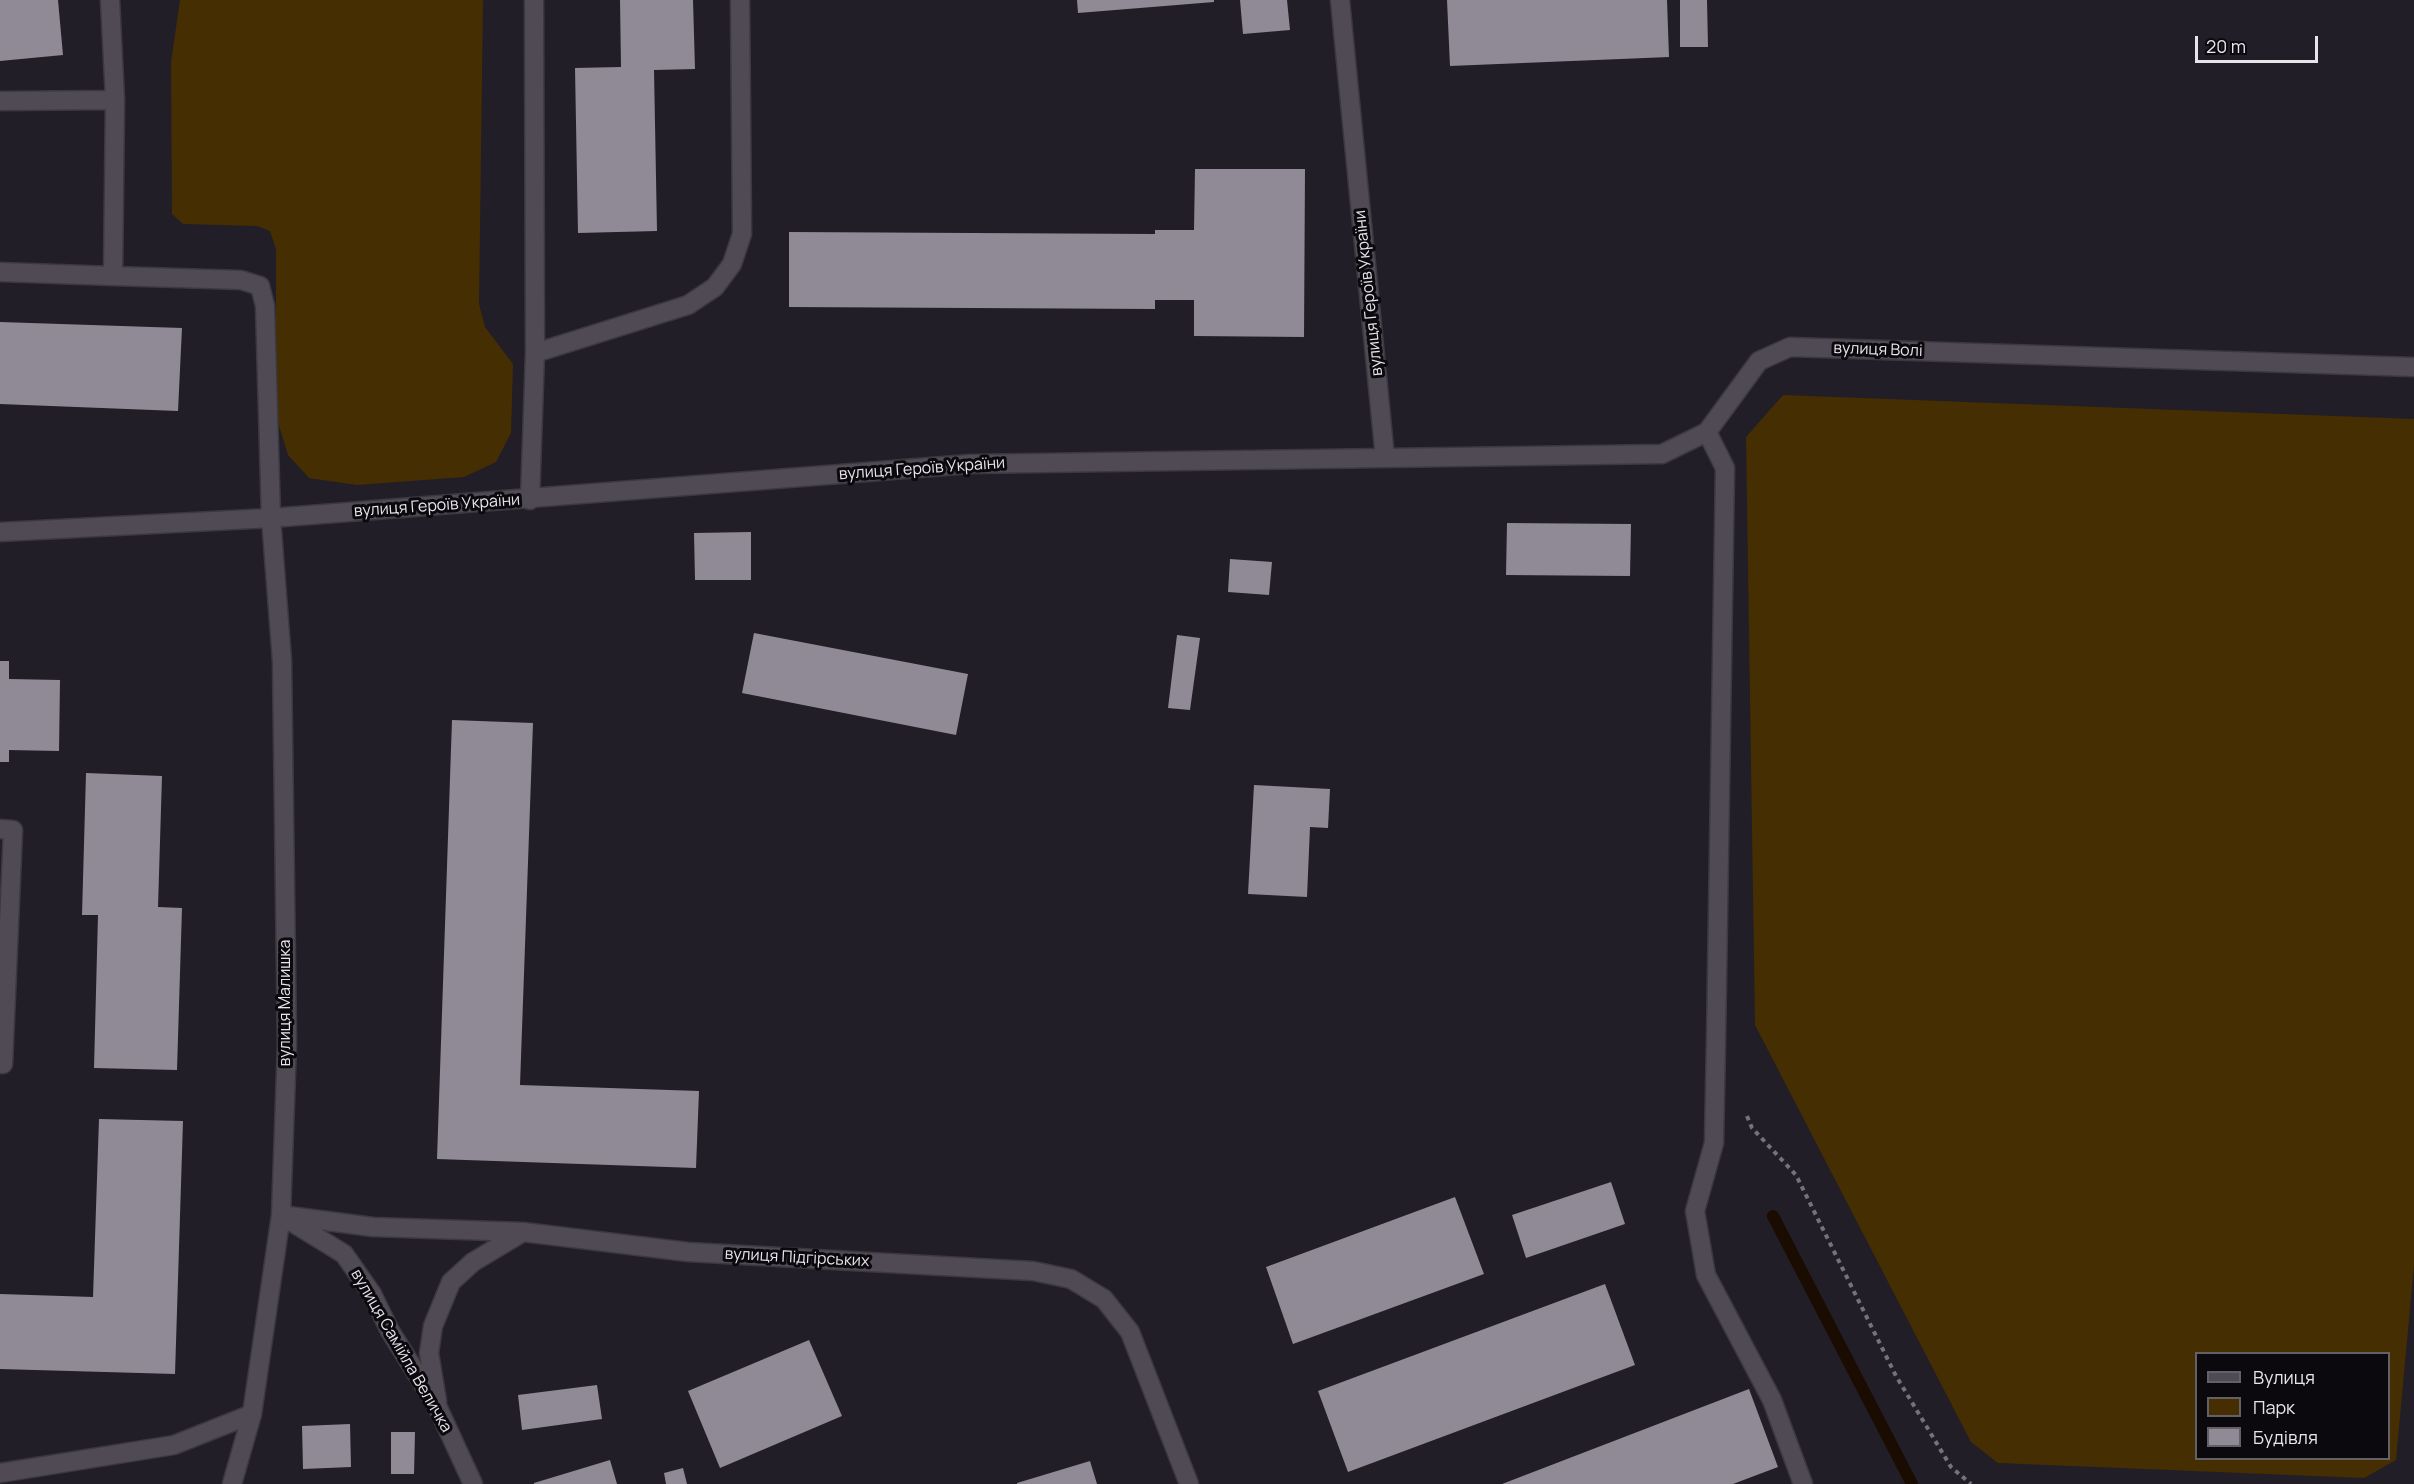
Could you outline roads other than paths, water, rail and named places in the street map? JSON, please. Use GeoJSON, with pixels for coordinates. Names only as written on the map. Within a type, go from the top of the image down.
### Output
{"type":"FeatureCollection","features":[{"type":"Feature","properties":{"kind":"street"},"geometry":{"type":"LineString","coordinates":[[0,272],[113,276],[115,100],[110,0]]}},
{"type":"Feature","properties":{"kind":"street"},"geometry":{"type":"LineString","coordinates":[[530,500],[535,353],[534,0]]}},
{"type":"Feature","properties":{"kind":"street"},"geometry":{"type":"LineString","coordinates":[[535,353],[688,305],[715,287],[732,264],[742,234],[740,0]]}},
{"type":"Feature","properties":{"kind":"street","name":"вулиця Героїв України"},"geometry":{"type":"LineString","coordinates":[[0,532],[271,518],[530,500],[970,464],[1385,458],[1340,0]]}},
{"type":"Feature","properties":{"kind":"street"},"geometry":{"type":"LineString","coordinates":[[0,101],[115,100]]}},
{"type":"Feature","properties":{"kind":"street","name":"вулиця Малишка"},"geometry":{"type":"LineString","coordinates":[[113,276],[241,280],[260,286],[265,306],[271,518],[282,661],[287,1044],[281,1215],[252,1414],[231,1484]]}},
{"type":"Feature","properties":{"kind":"street","name":"вулиця Волі"},"geometry":{"type":"LineString","coordinates":[[1385,458],[1662,454],[1707,432],[1760,361],[1790,347],[2414,367]]}},
{"type":"Feature","properties":{"kind":"street"},"geometry":{"type":"LineString","coordinates":[[1707,432],[1725,468],[1717,1028],[1714,1143],[1695,1211],[1706,1275],[1772,1400],[1803,1484]]}},
{"type":"Feature","properties":{"kind":"street"},"geometry":{"type":"LineString","coordinates":[[0,830],[13,830],[3,1064],[0,1064]]}},
{"type":"Feature","properties":{"kind":"street","name":"вулиця Підгірських"},"geometry":{"type":"LineString","coordinates":[[281,1215],[373,1227],[523,1232],[688,1251],[1033,1271],[1071,1279],[1104,1299],[1130,1332],[1189,1484]]}},
{"type":"Feature","properties":{"kind":"street","name":"вулиця Самійла Величка"},"geometry":{"type":"LineString","coordinates":[[281,1215],[344,1254],[372,1294],[390,1331],[438,1408],[473,1484]]}},
{"type":"Feature","properties":{"kind":"street"},"geometry":{"type":"LineString","coordinates":[[438,1408],[429,1353],[433,1326],[451,1282],[473,1262],[523,1232]]}},
{"type":"Feature","properties":{"kind":"street"},"geometry":{"type":"LineString","coordinates":[[0,1473],[174,1445],[252,1414]]}},
{"type":"Feature","properties":{"kind":"waterway"},"geometry":{"type":"LineString","coordinates":[[1773,1216],[1912,1484]]}}]}
